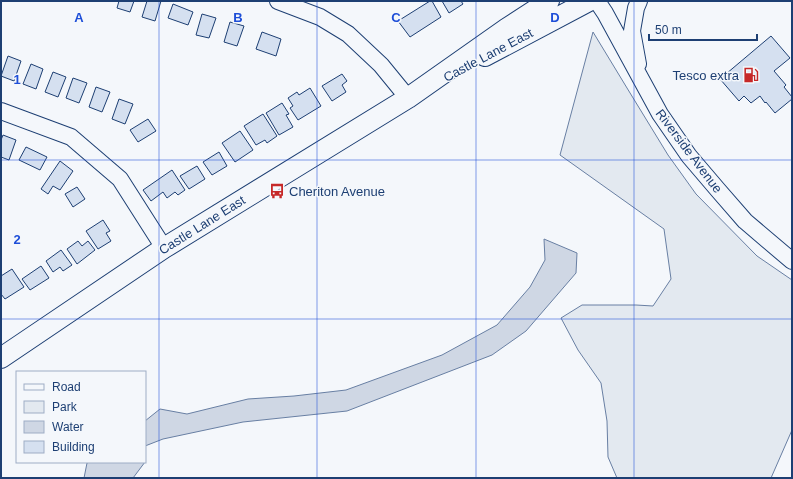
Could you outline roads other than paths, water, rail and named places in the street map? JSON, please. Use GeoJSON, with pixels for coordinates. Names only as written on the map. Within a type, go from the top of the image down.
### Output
{"type":"FeatureCollection","features":[{"type":"Feature","properties":{"kind":"main road","name":"Castle Lane East"},"geometry":{"type":"LineString","coordinates":[[408,98],[506,29],[549,1]]}},
{"type":"Feature","properties":{"kind":"main road","name":"Castle Lane East"},"geometry":{"type":"LineString","coordinates":[[1,358],[164,248],[408,98],[589,1]]}},
{"type":"Feature","properties":{"kind":"street"},"geometry":{"type":"LineString","coordinates":[[278,1],[320,17],[348,34],[381,65],[408,98]]}},
{"type":"Feature","properties":{"kind":"street","name":"Riverside Avenue"},"geometry":{"type":"LineString","coordinates":[[597,1],[640,75],[660,114],[689,156],[745,221],[792,261]]}},
{"type":"Feature","properties":{"kind":"street"},"geometry":{"type":"LineString","coordinates":[[639,1],[636,8],[632,31],[640,75]]}},
{"type":"Feature","properties":{"kind":"street"},"geometry":{"type":"LineString","coordinates":[[1,111],[71,137],[120,179],[164,248]]}},
{"type":"Feature","properties":{"kind":"water"},"geometry":{"type":"Polygon","coordinates":[[[544,239],[577,253],[576,273],[526,331],[492,355],[347,411],[243,422],[163,439],[146,446],[146,420],[160,409],[187,414],[248,399],[294,396],[346,390],[442,355],[497,325],[530,287],[545,260],[544,239]]]}},
{"type":"Feature","properties":{"kind":"water"},"geometry":{"type":"Polygon","coordinates":[[[87,463],[144,463],[133,478],[84,478],[87,463]]]}},
{"type":"Feature","properties":{"kind":"place","name":"Tesco extra"},"geometry":{"type":"Point","coordinates":[751,75]}},
{"type":"Feature","properties":{"kind":"place","name":"Cheriton Avenue"},"geometry":{"type":"Point","coordinates":[277,191]}}]}
